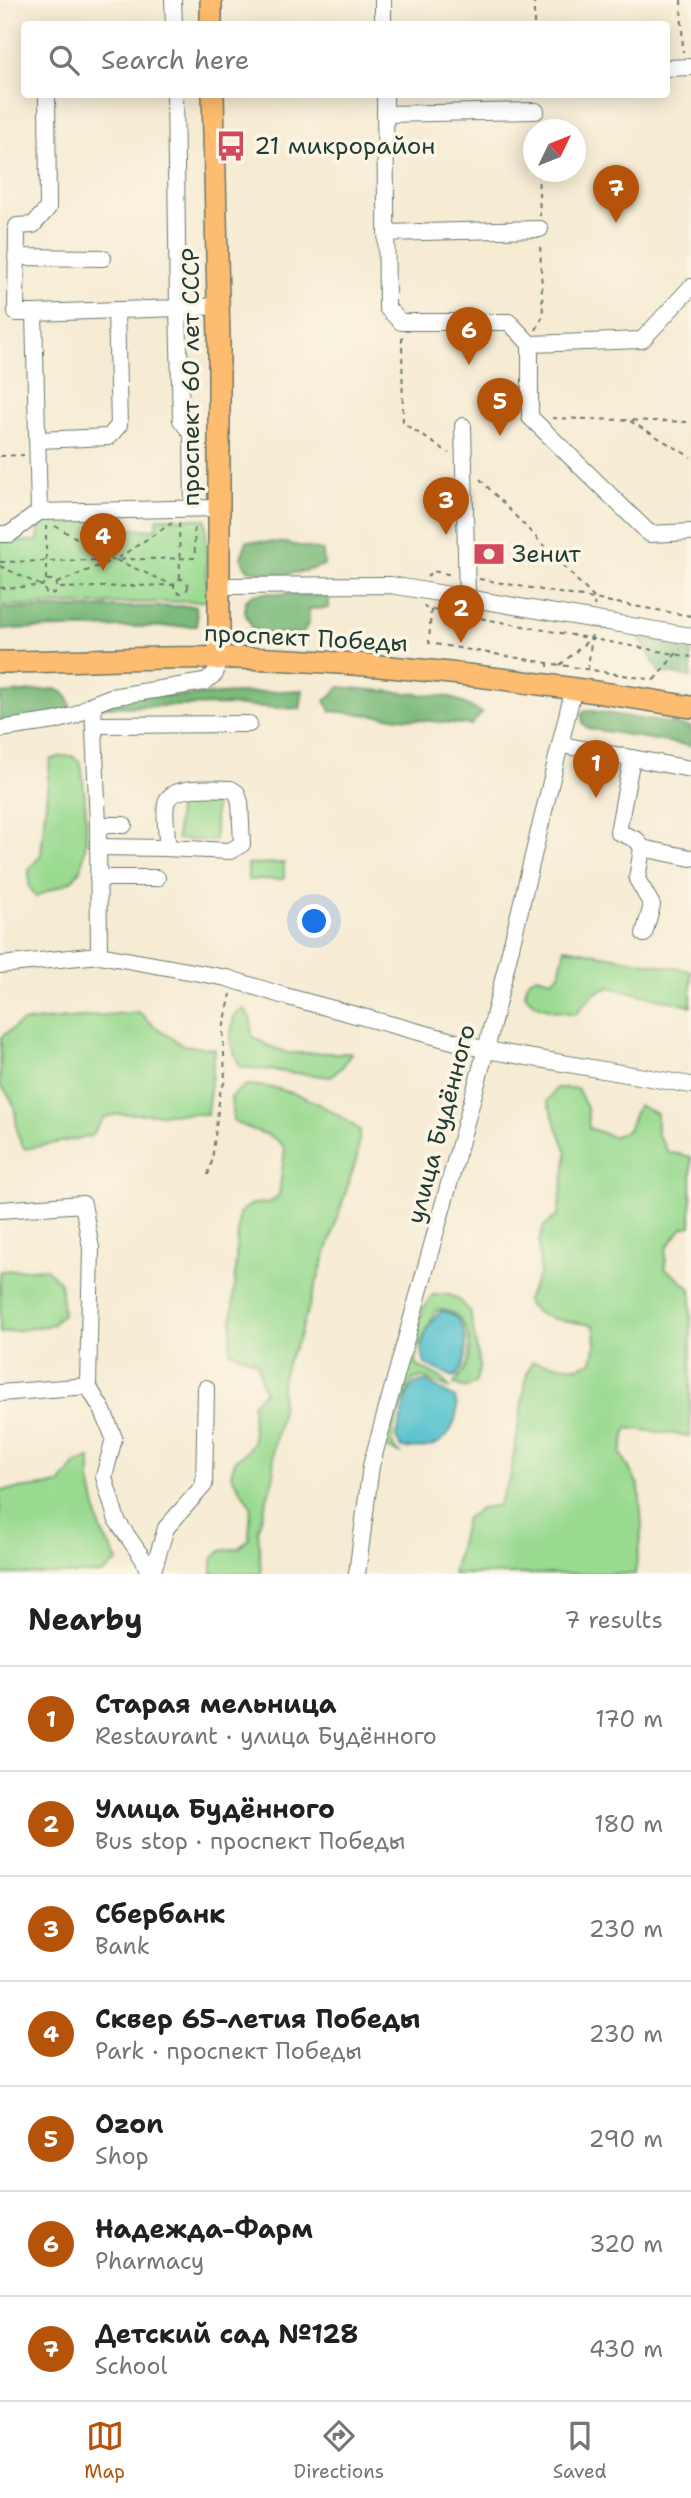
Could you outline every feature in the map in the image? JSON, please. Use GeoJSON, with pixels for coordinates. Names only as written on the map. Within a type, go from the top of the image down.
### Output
{"type":"FeatureCollection","features":[{"type":"Feature","properties":{"kind":"main road"},"geometry":{"type":"LineString","coordinates":[[211,0],[211,21]]}},
{"type":"Feature","properties":{"kind":"main road","name":"проспект 60 лет СССР"},"geometry":{"type":"LineString","coordinates":[[213,98],[221,586],[219,659]]}},
{"type":"Feature","properties":{"kind":"main road","name":"проспект Победы"},"geometry":{"type":"LineString","coordinates":[[0,662],[270,659],[411,669],[574,687],[691,707]]}},
{"type":"Feature","properties":{"kind":"street"},"geometry":{"type":"LineString","coordinates":[[173,0],[174,21]]}},
{"type":"Feature","properties":{"kind":"street"},"geometry":{"type":"LineString","coordinates":[[383,0],[383,21]]}},
{"type":"Feature","properties":{"kind":"street"},"geometry":{"type":"LineString","coordinates":[[47,98],[48,208],[33,225],[8,226],[16,257],[8,313],[218,306]]}},
{"type":"Feature","properties":{"kind":"street"},"geometry":{"type":"LineString","coordinates":[[175,98],[181,420],[192,434],[193,508]]}},
{"type":"Feature","properties":{"kind":"street"},"geometry":{"type":"LineString","coordinates":[[385,98],[387,308],[401,322],[509,322],[530,344],[530,417],[650,534],[691,532]]}},
{"type":"Feature","properties":{"kind":"street"},"geometry":{"type":"LineString","coordinates":[[385,114],[536,111]]}},
{"type":"Feature","properties":{"kind":"street"},"geometry":{"type":"LineString","coordinates":[[386,233],[540,229]]}},
{"type":"Feature","properties":{"kind":"street"},"geometry":{"type":"LineString","coordinates":[[16,257],[103,258]]}},
{"type":"Feature","properties":{"kind":"street"},"geometry":{"type":"LineString","coordinates":[[530,344],[642,340],[691,287]]}},
{"type":"Feature","properties":{"kind":"street"},"geometry":{"type":"LineString","coordinates":[[38,448],[109,437],[119,425],[116,310]]}},
{"type":"Feature","properties":{"kind":"street"},"geometry":{"type":"LineString","coordinates":[[34,313],[39,512]]}},
{"type":"Feature","properties":{"kind":"street"},"geometry":{"type":"LineString","coordinates":[[463,426],[467,598]]}},
{"type":"Feature","properties":{"kind":"street"},"geometry":{"type":"LineString","coordinates":[[0,534],[10,534],[39,512],[218,508]]}},
{"type":"Feature","properties":{"kind":"street"},"geometry":{"type":"LineString","coordinates":[[221,586],[422,587],[467,598],[689,635]]}},
{"type":"Feature","properties":{"kind":"street"},"geometry":{"type":"LineString","coordinates":[[0,729],[76,715],[111,697],[204,682],[215,674],[219,659]]}},
{"type":"Feature","properties":{"kind":"street","name":"улица Будённого"},"geometry":{"type":"LineString","coordinates":[[357,1574],[371,1466],[486,1050],[574,687]]}},
{"type":"Feature","properties":{"kind":"street"},"geometry":{"type":"LineString","coordinates":[[93,704],[98,825],[99,955]]}},
{"type":"Feature","properties":{"kind":"street"},"geometry":{"type":"LineString","coordinates":[[94,725],[249,724]]}},
{"type":"Feature","properties":{"kind":"street"},"geometry":{"type":"LineString","coordinates":[[562,745],[691,769]]}},
{"type":"Feature","properties":{"kind":"street"},"geometry":{"type":"LineString","coordinates":[[632,758],[618,832],[637,840],[642,848],[637,879],[652,905],[644,934]]}},
{"type":"Feature","properties":{"kind":"street"},"geometry":{"type":"LineString","coordinates":[[98,847],[230,851],[238,848],[242,844],[240,802],[237,793],[231,789],[177,790],[169,796],[166,803],[167,842],[164,848]]}},
{"type":"Feature","properties":{"kind":"street"},"geometry":{"type":"LineString","coordinates":[[98,825],[124,825]]}},
{"type":"Feature","properties":{"kind":"street"},"geometry":{"type":"LineString","coordinates":[[642,848],[691,858]]}},
{"type":"Feature","properties":{"kind":"street"},"geometry":{"type":"LineString","coordinates":[[99,878],[158,878]]}},
{"type":"Feature","properties":{"kind":"street"},"geometry":{"type":"LineString","coordinates":[[0,965],[99,955],[235,981],[486,1050],[691,1085]]}},
{"type":"Feature","properties":{"kind":"street"},"geometry":{"type":"LineString","coordinates":[[0,1210],[83,1204],[91,1248],[88,1387],[103,1411],[114,1438],[104,1477],[117,1521],[151,1574]]}},
{"type":"Feature","properties":{"kind":"street"},"geometry":{"type":"LineString","coordinates":[[0,1393],[88,1387]]}},
{"type":"Feature","properties":{"kind":"street"},"geometry":{"type":"LineString","coordinates":[[151,1574],[166,1528],[204,1485],[206,1388]]}},
{"type":"Feature","properties":{"kind":"path"},"geometry":{"type":"LineString","coordinates":[[534,0],[534,21]]}},
{"type":"Feature","properties":{"kind":"path"},"geometry":{"type":"LineString","coordinates":[[681,0],[687,67]]}},
{"type":"Feature","properties":{"kind":"path"},"geometry":{"type":"LineString","coordinates":[[530,344],[543,316],[538,182]]}},
{"type":"Feature","properties":{"kind":"path"},"geometry":{"type":"LineString","coordinates":[[401,322],[402,423],[464,463],[595,599],[588,670]]}},
{"type":"Feature","properties":{"kind":"path"},"geometry":{"type":"LineString","coordinates":[[530,417],[691,422]]}},
{"type":"Feature","properties":{"kind":"path"},"geometry":{"type":"LineString","coordinates":[[629,420],[691,457]]}},
{"type":"Feature","properties":{"kind":"path"},"geometry":{"type":"LineString","coordinates":[[0,456],[38,448]]}},
{"type":"Feature","properties":{"kind":"path"},"geometry":{"type":"LineString","coordinates":[[0,562],[195,558],[193,508]]}},
{"type":"Feature","properties":{"kind":"path"},"geometry":{"type":"LineString","coordinates":[[57,583],[116,559],[179,519],[180,578],[173,585],[58,588]]}},
{"type":"Feature","properties":{"kind":"path"},"geometry":{"type":"LineString","coordinates":[[42,586],[46,580],[46,520],[116,559],[173,585],[178,593],[184,593],[188,584],[180,578]]}},
{"type":"Feature","properties":{"kind":"path"},"geometry":{"type":"LineString","coordinates":[[0,566],[42,586],[47,594],[55,593],[57,583],[46,580]]}},
{"type":"Feature","properties":{"kind":"path"},"geometry":{"type":"LineString","coordinates":[[691,615],[432,571],[422,587],[425,608],[691,657]]}},
{"type":"Feature","properties":{"kind":"path"},"geometry":{"type":"LineString","coordinates":[[0,588],[42,586]]}},
{"type":"Feature","properties":{"kind":"path"},"geometry":{"type":"LineString","coordinates":[[431,609],[429,643],[548,663]]}},
{"type":"Feature","properties":{"kind":"path"},"geometry":{"type":"LineString","coordinates":[[652,700],[654,680],[689,635]]}},
{"type":"Feature","properties":{"kind":"path"},"geometry":{"type":"LineString","coordinates":[[560,665],[591,639]]}},
{"type":"Feature","properties":{"kind":"path"},"geometry":{"type":"LineString","coordinates":[[208,1175],[220,1093],[225,1081],[223,1029],[235,981]]}},
{"type":"Feature","properties":{"kind":"green space"},"geometry":{"type":"Polygon","coordinates":[[[158,518],[206,519],[207,601],[0,606],[0,542],[38,541],[39,528],[46,520],[105,519],[107,529],[155,529],[158,518]]]}},
{"type":"Feature","properties":{"kind":"green space"},"geometry":{"type":"Polygon","coordinates":[[[247,541],[285,543],[323,551],[324,565],[285,574],[255,571],[246,568],[241,557],[247,541]]]}},
{"type":"Feature","properties":{"kind":"green space"},"geometry":{"type":"Polygon","coordinates":[[[266,593],[329,596],[329,608],[309,609],[309,622],[303,633],[269,634],[254,631],[245,613],[245,602],[252,595],[266,593]]]}},
{"type":"Feature","properties":{"kind":"green space"},"geometry":{"type":"Polygon","coordinates":[[[196,606],[197,626],[0,629],[0,609],[196,606]]]}},
{"type":"Feature","properties":{"kind":"green space"},"geometry":{"type":"Polygon","coordinates":[[[639,637],[691,646],[691,677],[659,672],[639,637]]]}},
{"type":"Feature","properties":{"kind":"green space"},"geometry":{"type":"Polygon","coordinates":[[[340,687],[451,697],[482,713],[471,725],[331,711],[325,701],[340,687]]]}},
{"type":"Feature","properties":{"kind":"green space"},"geometry":{"type":"Polygon","coordinates":[[[55,689],[66,696],[70,709],[0,723],[0,694],[55,689]]]}},
{"type":"Feature","properties":{"kind":"green space"},"geometry":{"type":"Polygon","coordinates":[[[303,690],[300,709],[226,705],[103,707],[122,694],[179,696],[303,690]]]}},
{"type":"Feature","properties":{"kind":"green space"},"geometry":{"type":"Polygon","coordinates":[[[586,710],[691,727],[691,746],[587,728],[582,714],[586,710]]]}},
{"type":"Feature","properties":{"kind":"green space"},"geometry":{"type":"Polygon","coordinates":[[[72,756],[81,763],[86,843],[78,872],[71,881],[36,897],[29,886],[29,870],[41,854],[50,760],[72,756]]]}},
{"type":"Feature","properties":{"kind":"green space"},"geometry":{"type":"Polygon","coordinates":[[[183,799],[215,799],[215,841],[177,839],[178,804],[183,799]]]}},
{"type":"Feature","properties":{"kind":"green space"},"geometry":{"type":"Polygon","coordinates":[[[284,863],[284,879],[248,880],[248,864],[284,863]]]}},
{"type":"Feature","properties":{"kind":"green space"},"geometry":{"type":"Polygon","coordinates":[[[565,948],[691,971],[691,1006],[609,987],[595,993],[575,1014],[541,1007],[525,994],[528,981],[537,976],[551,980],[559,974],[565,948]]]}},
{"type":"Feature","properties":{"kind":"green space"},"geometry":{"type":"Polygon","coordinates":[[[245,1009],[251,1020],[252,1036],[269,1046],[288,1053],[351,1053],[343,1066],[331,1077],[240,1067],[230,1042],[234,1015],[245,1009]]]}},
{"type":"Feature","properties":{"kind":"green space"},"geometry":{"type":"Polygon","coordinates":[[[139,1012],[182,1045],[215,1049],[207,1114],[117,1114],[104,1118],[91,1136],[25,1149],[20,1141],[12,1102],[0,1086],[1,1037],[22,1022],[139,1012]]]}},
{"type":"Feature","properties":{"kind":"green space"},"geometry":{"type":"Polygon","coordinates":[[[246,1085],[277,1089],[306,1098],[360,1130],[357,1157],[282,1382],[281,1414],[273,1450],[274,1476],[258,1529],[261,1574],[212,1574],[212,1560],[221,1551],[239,1548],[249,1538],[251,1506],[231,1475],[235,1460],[245,1453],[253,1442],[252,1404],[264,1392],[257,1362],[230,1351],[239,1213],[252,1204],[269,1203],[279,1195],[285,1148],[267,1134],[233,1120],[231,1097],[246,1085]]]}},
{"type":"Feature","properties":{"kind":"green space"},"geometry":{"type":"Polygon","coordinates":[[[556,1088],[577,1088],[587,1108],[589,1128],[613,1137],[628,1130],[638,1105],[657,1114],[657,1133],[668,1152],[691,1157],[691,1226],[682,1228],[666,1249],[665,1268],[691,1289],[690,1436],[627,1428],[621,1453],[639,1487],[642,1526],[635,1574],[453,1574],[466,1518],[481,1509],[498,1505],[510,1478],[527,1374],[532,1362],[577,1367],[592,1362],[596,1342],[594,1325],[547,1317],[531,1308],[526,1301],[540,1272],[539,1242],[544,1226],[558,1215],[567,1153],[547,1101],[556,1088]]]}},
{"type":"Feature","properties":{"kind":"green space"},"geometry":{"type":"Polygon","coordinates":[[[45,1268],[60,1282],[63,1314],[52,1325],[0,1333],[0,1271],[45,1268]]]}},
{"type":"Feature","properties":{"kind":"green space"},"geometry":{"type":"Polygon","coordinates":[[[446,1294],[457,1298],[470,1311],[480,1368],[475,1384],[466,1388],[454,1384],[469,1357],[468,1337],[460,1319],[453,1313],[435,1311],[416,1355],[417,1366],[440,1377],[451,1389],[423,1378],[413,1379],[393,1432],[393,1446],[402,1454],[384,1447],[385,1438],[424,1307],[433,1295],[446,1294]]]}},
{"type":"Feature","properties":{"kind":"green space"},"geometry":{"type":"Polygon","coordinates":[[[90,1458],[90,1481],[101,1531],[118,1561],[102,1574],[0,1574],[0,1491],[60,1484],[76,1463],[90,1458]]]}},
{"type":"Feature","properties":{"kind":"water"},"geometry":{"type":"Polygon","coordinates":[[[441,1311],[457,1318],[464,1332],[465,1357],[454,1377],[425,1364],[423,1357],[425,1336],[441,1311]]]}},
{"type":"Feature","properties":{"kind":"water"},"geometry":{"type":"Polygon","coordinates":[[[427,1382],[455,1398],[455,1420],[447,1436],[441,1441],[428,1447],[402,1448],[396,1438],[408,1393],[415,1383],[427,1382]]]}},
{"type":"Feature","properties":{"kind":"place","name":"21 микрорайон"},"geometry":{"type":"Point","coordinates":[231,146]}},
{"type":"Feature","properties":{"kind":"place","name":"Детский сад №128"},"geometry":{"type":"Point","coordinates":[616,223]}},
{"type":"Feature","properties":{"kind":"place","name":"Надежда-Фарм"},"geometry":{"type":"Point","coordinates":[469,365]}},
{"type":"Feature","properties":{"kind":"place","name":"Ozon"},"geometry":{"type":"Point","coordinates":[500,436]}},
{"type":"Feature","properties":{"kind":"place","name":"Сбербанк"},"geometry":{"type":"Point","coordinates":[446,535]}},
{"type":"Feature","properties":{"kind":"place","name":"Зенит"},"geometry":{"type":"Point","coordinates":[489,554]}},
{"type":"Feature","properties":{"kind":"place","name":"Сквер 65-летия Победы"},"geometry":{"type":"Point","coordinates":[103,571]}},
{"type":"Feature","properties":{"kind":"place","name":"Улица Будённого"},"geometry":{"type":"Point","coordinates":[461,643]}},
{"type":"Feature","properties":{"kind":"place","name":"Старая мельница"},"geometry":{"type":"Point","coordinates":[596,798]}}]}
